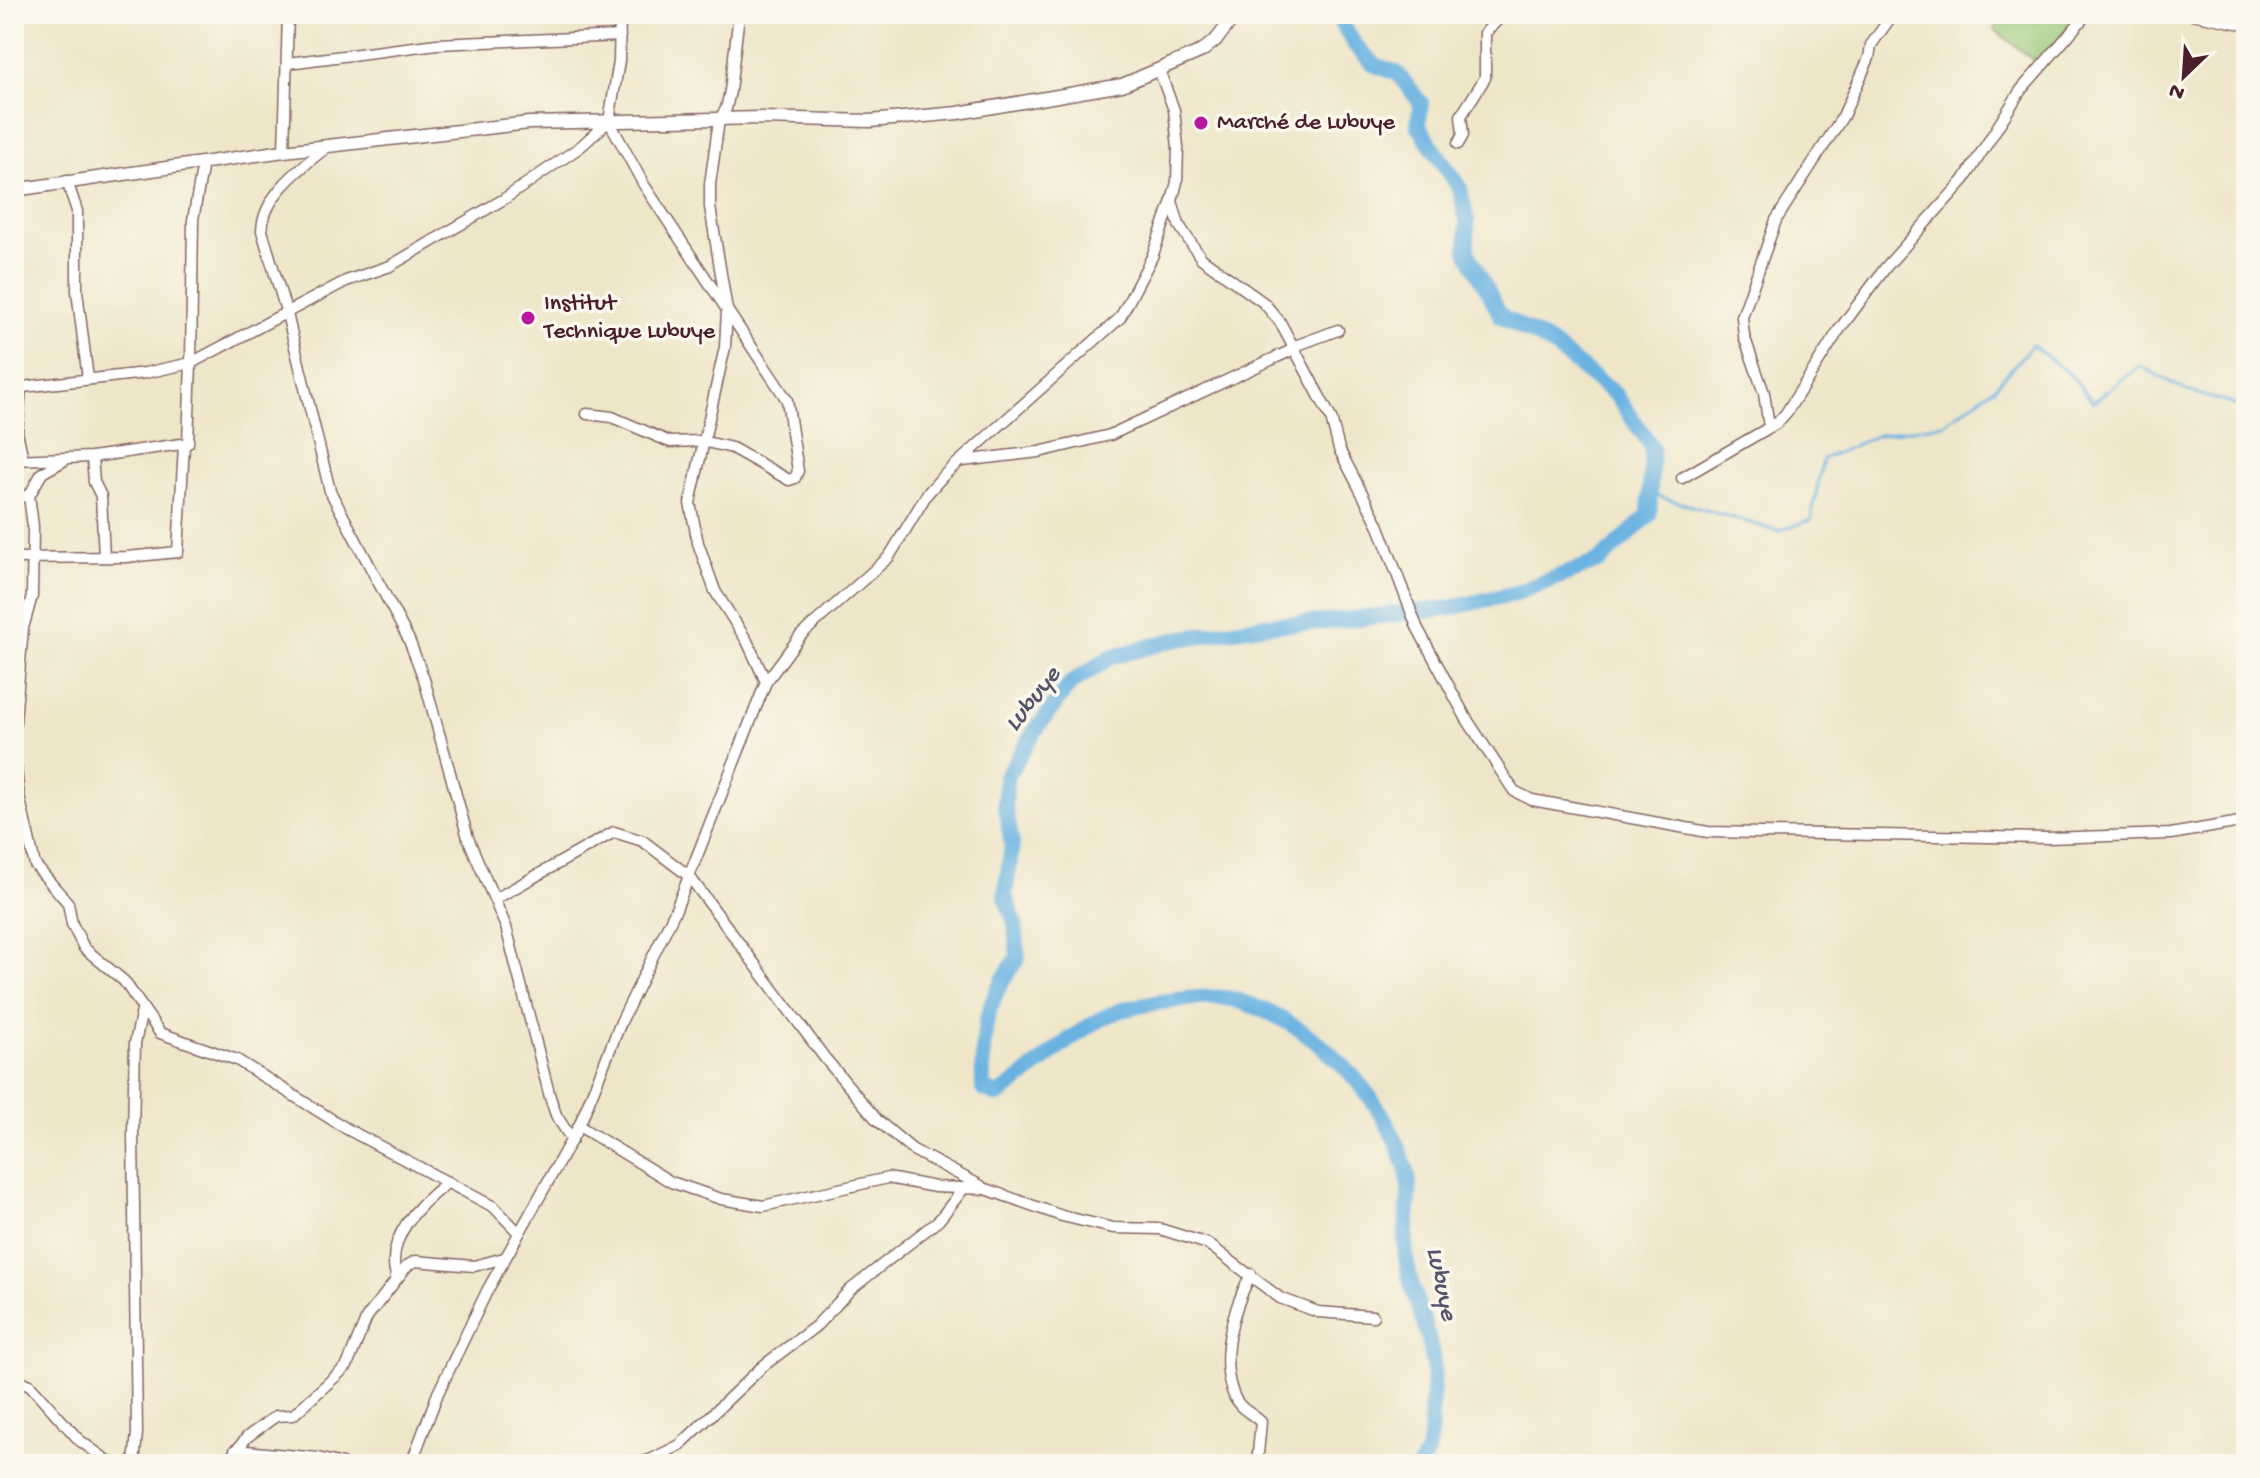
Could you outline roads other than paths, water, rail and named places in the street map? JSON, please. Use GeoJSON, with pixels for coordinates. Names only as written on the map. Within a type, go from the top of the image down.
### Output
{"type":"FeatureCollection","features":[{"type":"Feature","properties":{"kind":"street"},"geometry":{"type":"LineString","coordinates":[[284,151],[288,14]]}},
{"type":"Feature","properties":{"kind":"street"},"geometry":{"type":"LineString","coordinates":[[184,445],[136,448],[92,457],[18,460],[18,388],[191,363],[346,281],[390,266],[504,199],[580,147],[609,121],[616,93],[620,14]]}},
{"type":"Feature","properties":{"kind":"street"},"geometry":{"type":"LineString","coordinates":[[739,14],[730,91],[726,109],[719,120],[712,153],[710,207],[727,310],[725,347],[690,503],[698,543],[715,591],[747,641],[766,682]]}},
{"type":"Feature","properties":{"kind":"street"},"geometry":{"type":"LineString","coordinates":[[14,190],[284,151],[505,125],[921,118],[1030,99],[1093,92],[1159,70],[1202,51],[1217,39],[1236,14]]}},
{"type":"Feature","properties":{"kind":"street"},"geometry":{"type":"LineString","coordinates":[[1458,144],[1463,135],[1461,116],[1485,78],[1485,33],[1503,14]]}},
{"type":"Feature","properties":{"kind":"street"},"geometry":{"type":"LineString","coordinates":[[1769,427],[1764,393],[1744,336],[1742,317],[1776,220],[1843,116],[1869,58],[1871,45],[1893,14]]}},
{"type":"Feature","properties":{"kind":"street"},"geometry":{"type":"LineString","coordinates":[[1682,478],[1769,427],[1795,402],[1839,330],[1886,267],[1974,166],[2021,90],[2087,14]]}},
{"type":"Feature","properties":{"kind":"street"},"geometry":{"type":"LineString","coordinates":[[2192,14],[2241,21]]}},
{"type":"Feature","properties":{"kind":"street"},"geometry":{"type":"LineString","coordinates":[[288,63],[437,44],[620,36]]}},
{"type":"Feature","properties":{"kind":"street"},"geometry":{"type":"LineString","coordinates":[[411,1464],[438,1393],[504,1258],[579,1126],[689,876],[766,682],[801,635],[889,557],[927,494],[1120,318],[1152,257],[1177,182],[1178,147],[1174,110],[1159,70]]}},
{"type":"Feature","properties":{"kind":"street"},"geometry":{"type":"LineString","coordinates":[[587,414],[612,417],[670,442],[702,441],[732,448],[789,480],[795,478],[798,471],[787,400],[644,185],[609,121]]}},
{"type":"Feature","properties":{"kind":"street"},"geometry":{"type":"LineString","coordinates":[[328,146],[284,185],[262,219],[262,231],[287,314],[330,491],[409,640],[439,725],[447,768],[468,838],[506,927],[550,1097],[556,1115],[572,1140]]}},
{"type":"Feature","properties":{"kind":"street"},"geometry":{"type":"LineString","coordinates":[[14,558],[178,552],[184,445],[189,438],[193,220],[203,163]]}},
{"type":"Feature","properties":{"kind":"street"},"geometry":{"type":"LineString","coordinates":[[67,181],[77,211],[77,291],[88,379]]}},
{"type":"Feature","properties":{"kind":"street"},"geometry":{"type":"LineString","coordinates":[[1172,201],[1179,225],[1201,258],[1264,303],[1295,346],[1304,371],[1331,418],[1339,449],[1378,524],[1417,627],[1466,718],[1514,791],[1708,832],[2046,838],[2171,834],[2246,821]]}},
{"type":"Feature","properties":{"kind":"street"},"geometry":{"type":"LineString","coordinates":[[962,461],[1039,452],[1110,435],[1295,346],[1338,330]]}},
{"type":"Feature","properties":{"kind":"street"},"geometry":{"type":"LineString","coordinates":[[14,732],[19,628],[32,596],[33,526],[29,496],[42,473],[74,457]]}},
{"type":"Feature","properties":{"kind":"street"},"geometry":{"type":"LineString","coordinates":[[92,457],[94,482],[101,496],[104,557]]}},
{"type":"Feature","properties":{"kind":"street"},"geometry":{"type":"LineString","coordinates":[[14,497],[29,496]]}},
{"type":"Feature","properties":{"kind":"street"},"geometry":{"type":"LineString","coordinates":[[14,749],[19,796],[35,865],[68,903],[72,924],[84,948],[124,981],[160,1033],[237,1060],[347,1129],[494,1207],[518,1232]]}},
{"type":"Feature","properties":{"kind":"street"},"geometry":{"type":"LineString","coordinates":[[495,899],[614,832],[643,841],[689,876],[824,1057],[877,1120],[913,1150],[986,1189],[1074,1219],[1113,1228],[1160,1229],[1208,1244],[1280,1298],[1318,1312],[1373,1316]]}},
{"type":"Feature","properties":{"kind":"street"},"geometry":{"type":"LineString","coordinates":[[134,1464],[137,1433],[133,1133],[135,1043],[142,1011]]}},
{"type":"Feature","properties":{"kind":"street"},"geometry":{"type":"LineString","coordinates":[[579,1126],[671,1182],[721,1199],[763,1206],[888,1178],[986,1189]]}},
{"type":"Feature","properties":{"kind":"street"},"geometry":{"type":"LineString","coordinates":[[396,1276],[392,1262],[397,1239],[422,1201],[448,1182]]}},
{"type":"Feature","properties":{"kind":"street"},"geometry":{"type":"LineString","coordinates":[[631,1464],[650,1460],[680,1445],[763,1366],[816,1326],[850,1290],[939,1220],[964,1188]]}},
{"type":"Feature","properties":{"kind":"street"},"geometry":{"type":"LineString","coordinates":[[226,1464],[235,1450],[276,1416],[293,1415],[347,1366],[367,1317],[396,1276],[415,1261],[474,1266],[504,1258]]}},
{"type":"Feature","properties":{"kind":"street"},"geometry":{"type":"LineString","coordinates":[[1251,1274],[1238,1299],[1231,1329],[1229,1360],[1234,1396],[1241,1408],[1261,1422],[1257,1464]]}},
{"type":"Feature","properties":{"kind":"street"},"geometry":{"type":"LineString","coordinates":[[14,1378],[30,1385],[79,1440],[112,1464]]}},
{"type":"Feature","properties":{"kind":"street"},"geometry":{"type":"LineString","coordinates":[[235,1450],[318,1458],[342,1464]]}},
{"type":"Feature","properties":{"kind":"waterway","name":"Lubuye"},"geometry":{"type":"LineString","coordinates":[[1336,14],[1355,45],[1375,65],[1397,73],[1421,103],[1418,125],[1460,189],[1467,220],[1467,251],[1501,316],[1551,344],[1616,395],[1652,447],[1649,515],[1600,561],[1516,593],[1450,608],[1325,622],[1265,625],[1178,639],[1111,657],[1071,683],[1034,732],[1006,777],[1005,805],[1012,845],[1005,896],[1015,923],[1018,958],[1006,974],[991,1005],[984,1035],[983,1089],[998,1095],[1088,1026],[1105,1017],[1122,1010],[1196,998],[1236,1000],[1265,1011],[1292,1025],[1341,1063],[1380,1112],[1406,1168],[1409,1190],[1406,1258],[1411,1285],[1428,1337],[1433,1371],[1429,1442],[1421,1464]]}},
{"type":"Feature","properties":{"kind":"waterway"},"geometry":{"type":"LineString","coordinates":[[1650,494],[1778,531],[1811,520],[1823,459],[1878,435],[1944,424],[1995,387],[2032,345],[2071,375],[2093,402],[2140,366],[2187,391],[2246,408]]}},
{"type":"Feature","properties":{"kind":"place","name":"Marché de Lubuye"},"geometry":{"type":"Point","coordinates":[1201,123]}},
{"type":"Feature","properties":{"kind":"place","name":"Institut Technique Lubuye"},"geometry":{"type":"Point","coordinates":[528,318]}}]}
